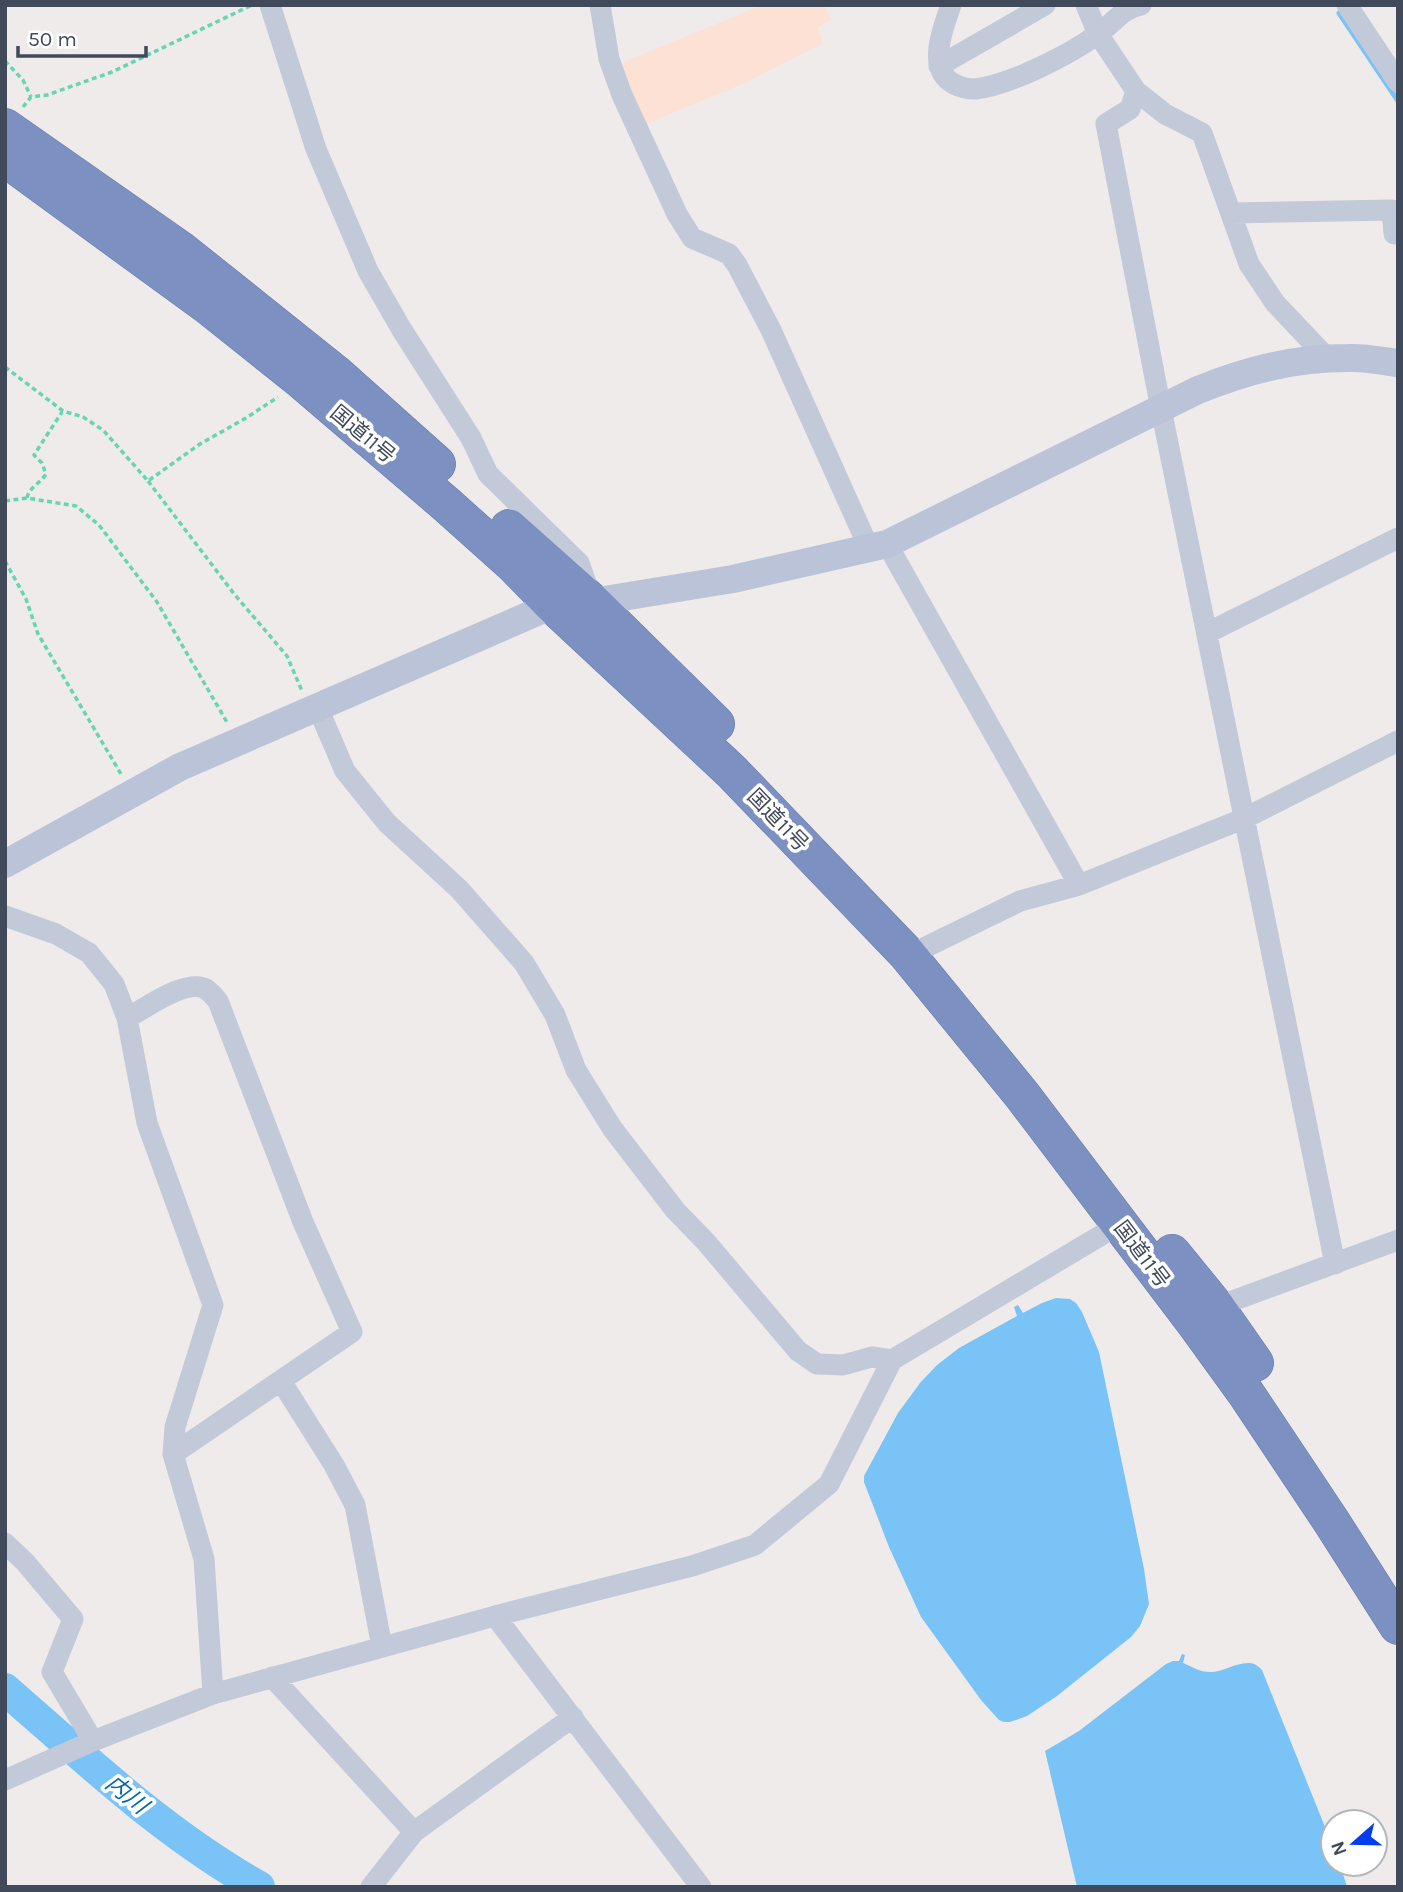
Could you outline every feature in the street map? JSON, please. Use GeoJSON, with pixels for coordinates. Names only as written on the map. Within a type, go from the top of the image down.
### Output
{"type":"FeatureCollection","features":[{"type":"Feature","properties":{"kind":"highway","name":"国道11号"},"geometry":{"type":"LineString","coordinates":[[8,139],[181,250],[335,373],[593,603],[765,772],[915,950],[1120,1224],[1205,1315],[1260,1413],[1398,1626]]}},
{"type":"Feature","properties":{"kind":"highway","name":"国道11号"},"geometry":{"type":"LineString","coordinates":[[8,139],[302,381],[457,513],[732,772],[915,950],[1005,1044],[1205,1315],[1310,1443],[1398,1584]]}},
{"type":"Feature","properties":{"kind":"street"},"geometry":{"type":"LineString","coordinates":[[270,5],[316,149],[368,271],[471,438],[488,474],[579,563],[593,603]]}},
{"type":"Feature","properties":{"kind":"street"},"geometry":{"type":"LineString","coordinates":[[600,5],[609,59],[622,94],[677,214],[692,239],[729,254],[737,265],[878,546],[1079,885]]}},
{"type":"Feature","properties":{"kind":"street"},"geometry":{"type":"LineString","coordinates":[[951,5],[943,29],[939,66],[947,79],[958,86],[973,89],[1032,71],[1059,58],[1098,34],[1129,8],[1141,5]]}},
{"type":"Feature","properties":{"kind":"street"},"geometry":{"type":"LineString","coordinates":[[939,66],[1045,5]]}},
{"type":"Feature","properties":{"kind":"street"},"geometry":{"type":"LineString","coordinates":[[1086,5],[1098,34],[1136,91],[1165,114],[1202,133],[1249,264],[1275,303],[1328,359]]}},
{"type":"Feature","properties":{"kind":"street"},"geometry":{"type":"LineString","coordinates":[[1347,5],[1398,82]]}},
{"type":"Feature","properties":{"kind":"street"},"geometry":{"type":"LineString","coordinates":[[1136,91],[1130,109],[1106,124],[1161,409],[1335,1264]]}},
{"type":"Feature","properties":{"kind":"street"},"geometry":{"type":"LineString","coordinates":[[1231,213],[1392,210],[1394,234]]}},
{"type":"Feature","properties":{"kind":"street"},"geometry":{"type":"LineString","coordinates":[[5,864],[180,767],[553,605],[593,603],[733,579],[878,546],[1236,374],[1297,361],[1351,357],[1398,363]]}},
{"type":"Feature","properties":{"kind":"street"},"geometry":{"type":"LineString","coordinates":[[1207,632],[1398,538]]}},
{"type":"Feature","properties":{"kind":"street"},"geometry":{"type":"LineString","coordinates":[[313,708],[345,771],[387,823],[458,889],[524,963],[555,1015],[576,1070],[612,1128],[675,1210],[706,1242],[798,1351],[817,1364],[843,1365],[872,1357],[892,1360]]}},
{"type":"Feature","properties":{"kind":"street"},"geometry":{"type":"LineString","coordinates":[[915,950],[1020,901],[1079,885],[1245,818],[1398,741]]}},
{"type":"Feature","properties":{"kind":"street"},"geometry":{"type":"LineString","coordinates":[[5,916],[56,934],[89,953],[114,985],[127,1018],[147,1124],[214,1305],[175,1427],[173,1454],[204,1559],[213,1694]]}},
{"type":"Feature","properties":{"kind":"street"},"geometry":{"type":"LineString","coordinates":[[127,1018],[179,989],[193,986],[207,989],[218,1001],[303,1222],[352,1332],[173,1454]]}},
{"type":"Feature","properties":{"kind":"street"},"geometry":{"type":"LineString","coordinates":[[5,1780],[90,1742],[213,1694],[495,1616],[692,1566],[755,1545],[829,1483],[892,1360],[1120,1224]]}},
{"type":"Feature","properties":{"kind":"street"},"geometry":{"type":"LineString","coordinates":[[1205,1315],[1398,1240]]}},
{"type":"Feature","properties":{"kind":"street"},"geometry":{"type":"LineString","coordinates":[[281,1381],[334,1465],[355,1505],[382,1647]]}},
{"type":"Feature","properties":{"kind":"street"},"geometry":{"type":"LineString","coordinates":[[5,1543],[25,1562],[72,1619],[51,1672],[90,1742]]}},
{"type":"Feature","properties":{"kind":"street"},"geometry":{"type":"LineString","coordinates":[[495,1616],[701,1887]]}},
{"type":"Feature","properties":{"kind":"street"},"geometry":{"type":"LineString","coordinates":[[272,1677],[414,1832]]}},
{"type":"Feature","properties":{"kind":"street"},"geometry":{"type":"LineString","coordinates":[[370,1887],[414,1832],[573,1717]]}},
{"type":"Feature","properties":{"kind":"path"},"geometry":{"type":"LineString","coordinates":[[8,139],[13,121],[31,97],[47,95],[111,72],[252,5]]}},
{"type":"Feature","properties":{"kind":"path"},"geometry":{"type":"LineString","coordinates":[[5,61],[23,80],[31,97]]}},
{"type":"Feature","properties":{"kind":"path"},"geometry":{"type":"LineString","coordinates":[[5,367],[63,411],[83,417],[103,430],[148,481],[234,595],[287,656],[313,708]]}},
{"type":"Feature","properties":{"kind":"path"},"geometry":{"type":"LineString","coordinates":[[148,481],[200,444],[302,381]]}},
{"type":"Feature","properties":{"kind":"path"},"geometry":{"type":"LineString","coordinates":[[27,498],[28,492],[46,474],[42,463],[34,455],[63,411]]}},
{"type":"Feature","properties":{"kind":"path"},"geometry":{"type":"LineString","coordinates":[[5,501],[27,498],[76,506],[99,525],[157,602],[237,741]]}},
{"type":"Feature","properties":{"kind":"path"},"geometry":{"type":"LineString","coordinates":[[5,561],[26,599],[38,634],[132,793]]}},
{"type":"Feature","properties":{"kind":"shaded area"},"geometry":{"type":"Polygon","coordinates":[[[762,5],[824,5],[831,19],[818,27],[823,43],[747,82],[644,125],[628,88],[622,63],[762,5]]]}},
{"type":"Feature","properties":{"kind":"water"},"geometry":{"type":"Polygon","coordinates":[[[1056,1298],[1070,1299],[1076,1303],[1099,1352],[1149,1604],[1140,1626],[1131,1637],[1057,1696],[1027,1716],[1004,1722],[981,1700],[921,1617],[889,1547],[864,1476],[898,1413],[937,1365],[959,1348],[1017,1316],[1014,1307],[1018,1305],[1023,1313],[1056,1298]]]}},
{"type":"Feature","properties":{"kind":"water"},"geometry":{"type":"Polygon","coordinates":[[[1182,1654],[1185,1655],[1183,1663],[1210,1672],[1244,1663],[1256,1665],[1262,1670],[1319,1812],[1319,1878],[1344,1878],[1347,1887],[1077,1887],[1045,1751],[1079,1731],[1166,1664],[1179,1661],[1182,1654]]]}},
{"type":"Feature","properties":{"kind":"waterway"},"geometry":{"type":"LineString","coordinates":[[1339,13],[1398,101]]}},
{"type":"Feature","properties":{"kind":"waterway","name":"内川"},"geometry":{"type":"LineString","coordinates":[[5,1689],[159,1820],[191,1844],[259,1887]]}}]}
